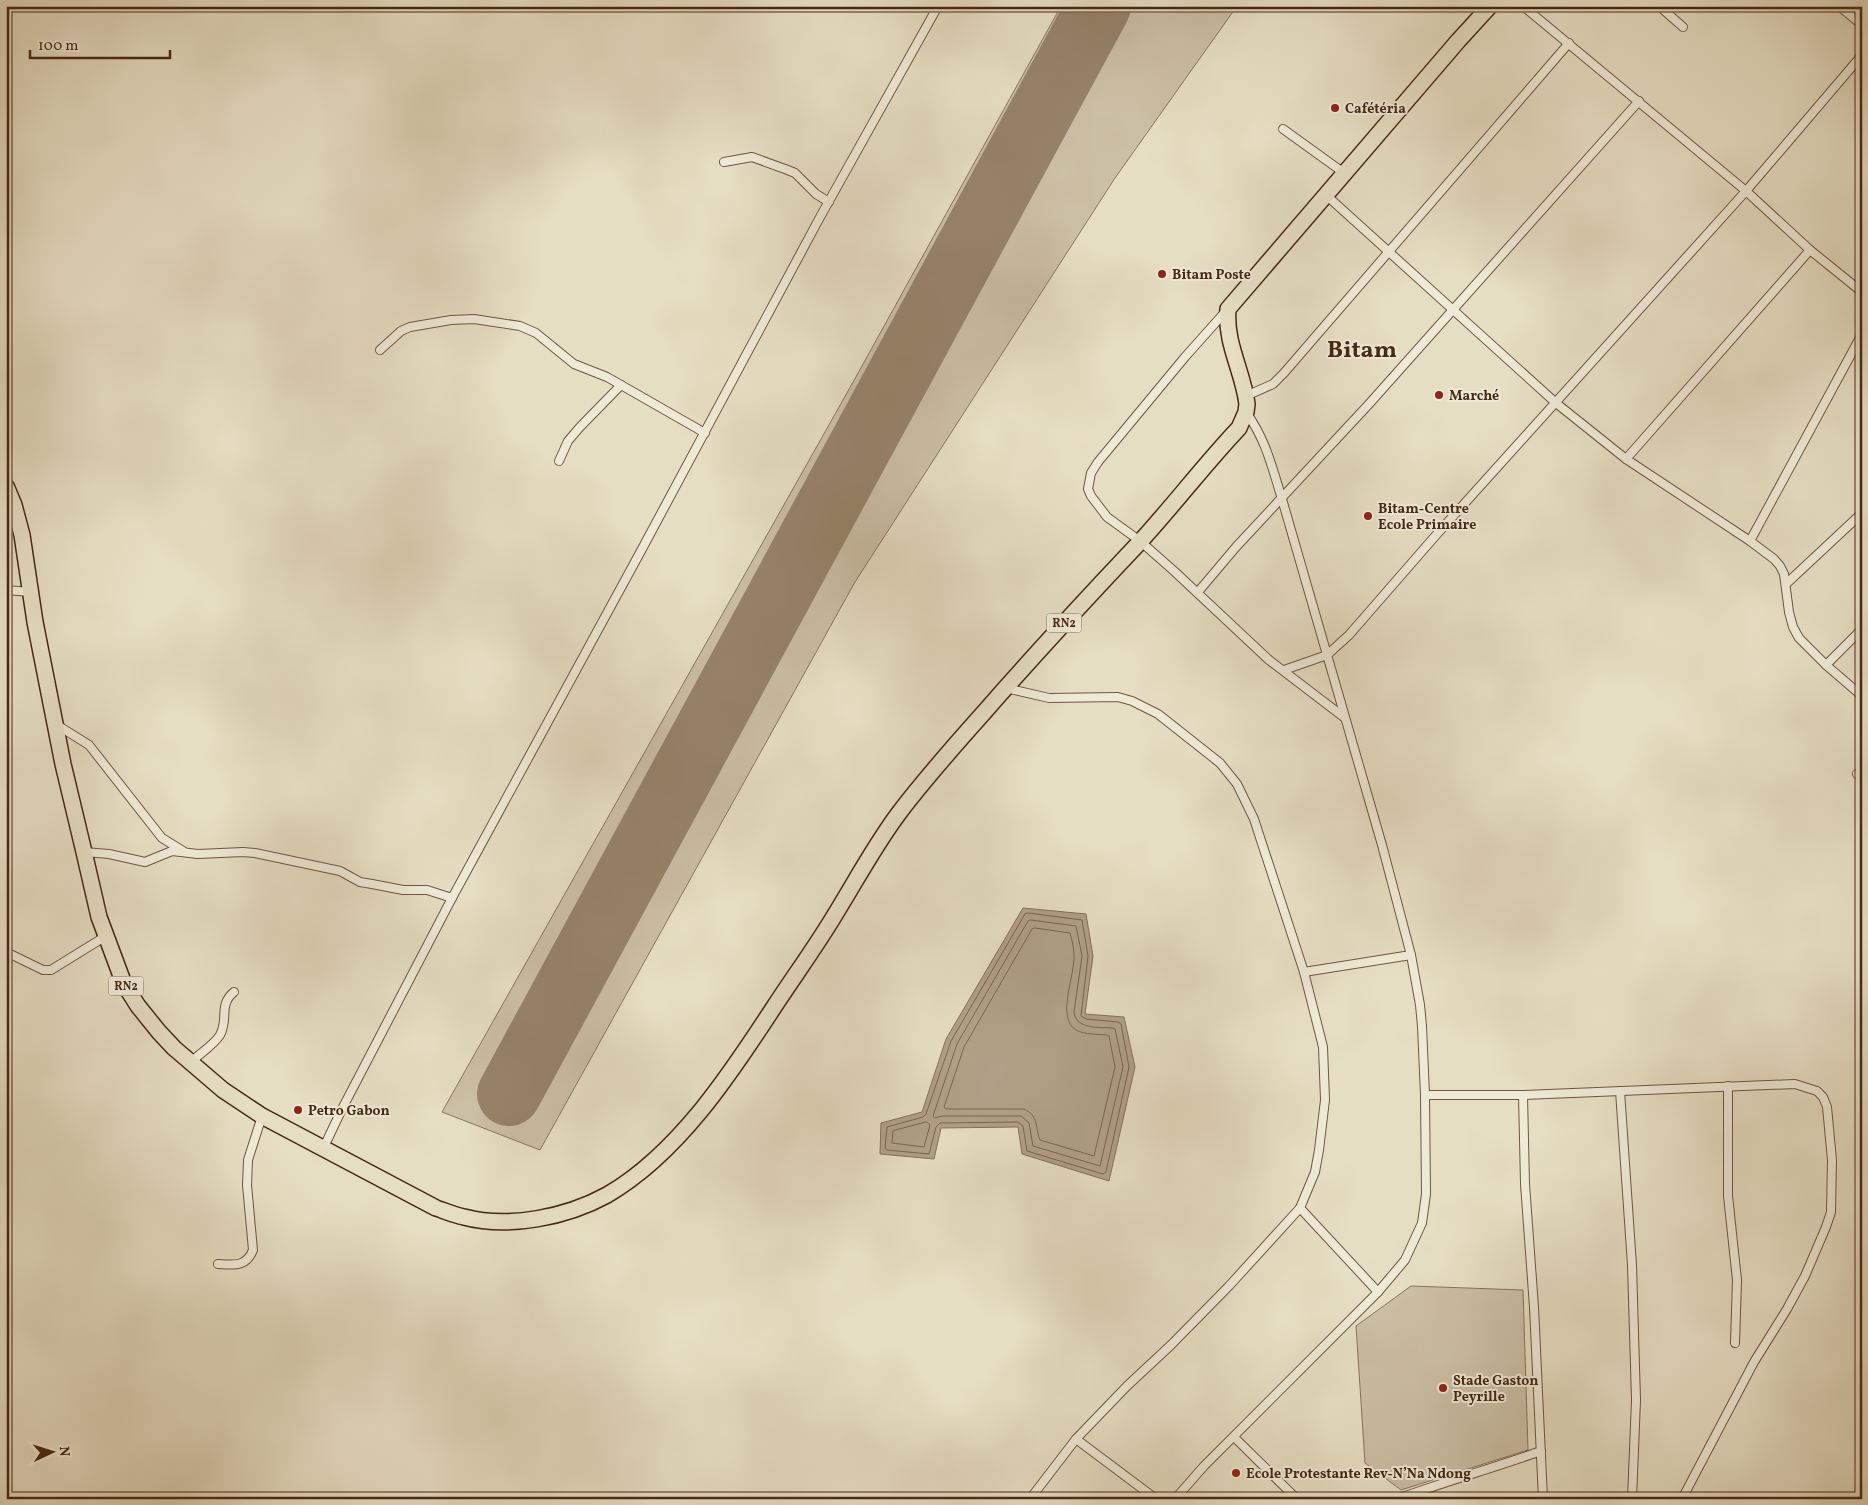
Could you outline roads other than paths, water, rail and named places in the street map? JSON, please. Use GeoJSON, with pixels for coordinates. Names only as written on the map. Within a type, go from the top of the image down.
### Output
{"type":"FeatureCollection","features":[{"type":"Feature","properties":{"kind":"highway"},"geometry":{"type":"LineString","coordinates":[[1228,309],[1490,6]]}},
{"type":"Feature","properties":{"kind":"highway","name":"RN2"},"geometry":{"type":"LineString","coordinates":[[6,486],[14,505],[22,535],[30,592],[55,724],[99,917],[124,984],[138,1006],[159,1032],[223,1090],[262,1116],[323,1149],[436,1208],[465,1218],[504,1221],[539,1218],[562,1214],[608,1194],[639,1172],[708,1103],[742,1058],[837,912],[876,844],[938,764],[1140,541],[1239,428],[1246,412],[1246,396],[1226,324],[1228,309]]}},
{"type":"Feature","properties":{"kind":"street"},"geometry":{"type":"LineString","coordinates":[[323,1149],[452,898],[829,202],[938,6]]}},
{"type":"Feature","properties":{"kind":"street"},"geometry":{"type":"LineString","coordinates":[[1523,6],[1746,191],[1810,250],[1862,292]]}},
{"type":"Feature","properties":{"kind":"street"},"geometry":{"type":"LineString","coordinates":[[1659,6],[1683,27]]}},
{"type":"Feature","properties":{"kind":"street"},"geometry":{"type":"LineString","coordinates":[[1839,6],[1862,25]]}},
{"type":"Feature","properties":{"kind":"street"},"geometry":{"type":"LineString","coordinates":[[1246,396],[1273,384],[1284,374],[1569,44]]}},
{"type":"Feature","properties":{"kind":"street"},"geometry":{"type":"LineString","coordinates":[[1284,670],[1327,655],[1349,634],[1746,191],[1862,55]]}},
{"type":"Feature","properties":{"kind":"street"},"geometry":{"type":"LineString","coordinates":[[1198,592],[1236,547],[1454,309],[1639,101]]}},
{"type":"Feature","properties":{"kind":"street"},"geometry":{"type":"LineString","coordinates":[[1283,129],[1344,173]]}},
{"type":"Feature","properties":{"kind":"street"},"geometry":{"type":"LineString","coordinates":[[724,162],[752,157],[785,169],[795,173],[816,194],[829,202]]}},
{"type":"Feature","properties":{"kind":"street"},"geometry":{"type":"LineString","coordinates":[[1326,195],[1556,403],[1626,459],[1750,541],[1780,566],[1786,584],[1793,626],[1799,638],[1826,665],[1862,696]]}},
{"type":"Feature","properties":{"kind":"street"},"geometry":{"type":"LineString","coordinates":[[1626,459],[1810,250]]}},
{"type":"Feature","properties":{"kind":"street"},"geometry":{"type":"LineString","coordinates":[[1228,309],[1118,436],[1091,473],[1088,489],[1091,496],[1108,517],[1140,541],[1198,592],[1269,660],[1345,718]]}},
{"type":"Feature","properties":{"kind":"street"},"geometry":{"type":"LineString","coordinates":[[380,350],[401,331],[410,327],[451,320],[474,319],[501,322],[530,330],[574,364],[607,377],[705,433]]}},
{"type":"Feature","properties":{"kind":"street"},"geometry":{"type":"LineString","coordinates":[[1750,541],[1862,334]]}},
{"type":"Feature","properties":{"kind":"street"},"geometry":{"type":"LineString","coordinates":[[559,461],[568,441],[621,385]]}},
{"type":"Feature","properties":{"kind":"street"},"geometry":{"type":"LineString","coordinates":[[1174,1499],[1204,1466],[1378,1292],[1405,1260],[1422,1222],[1426,1194],[1425,1095],[1420,1005],[1410,955],[1382,844],[1282,499],[1265,444],[1258,429],[1246,412]]}},
{"type":"Feature","properties":{"kind":"street"},"geometry":{"type":"LineString","coordinates":[[1786,584],[1862,513]]}},
{"type":"Feature","properties":{"kind":"street"},"geometry":{"type":"LineString","coordinates":[[6,590],[30,592]]}},
{"type":"Feature","properties":{"kind":"street"},"geometry":{"type":"LineString","coordinates":[[1826,665],[1862,629]]}},
{"type":"Feature","properties":{"kind":"street"},"geometry":{"type":"LineString","coordinates":[[1006,688],[1049,698],[1118,697],[1132,701],[1158,714],[1220,762],[1236,784],[1254,819],[1304,972],[1324,1047],[1325,1100],[1319,1150],[1315,1172],[1300,1208],[1229,1286],[1076,1439],[1030,1499]]}},
{"type":"Feature","properties":{"kind":"street"},"geometry":{"type":"LineString","coordinates":[[55,724],[89,745],[162,838],[184,851]]}},
{"type":"Feature","properties":{"kind":"street"},"geometry":{"type":"LineString","coordinates":[[84,852],[109,854],[145,862],[172,851],[198,854],[255,853],[340,871],[360,882],[403,890],[426,890],[452,898]]}},
{"type":"Feature","properties":{"kind":"street"},"geometry":{"type":"LineString","coordinates":[[6,952],[43,970],[51,970],[106,936]]}},
{"type":"Feature","properties":{"kind":"street"},"geometry":{"type":"LineString","coordinates":[[1304,972],[1410,955]]}},
{"type":"Feature","properties":{"kind":"street"},"geometry":{"type":"LineString","coordinates":[[190,1062],[219,1037],[227,997],[234,992]]}},
{"type":"Feature","properties":{"kind":"street"},"geometry":{"type":"LineString","coordinates":[[1425,1095],[1523,1095],[1795,1084],[1817,1091],[1823,1097],[1827,1108],[1832,1160],[1830,1212],[1826,1227],[1805,1276],[1754,1362],[1682,1499]]}},
{"type":"Feature","properties":{"kind":"street"},"geometry":{"type":"LineString","coordinates":[[1728,1086],[1728,1196],[1737,1280],[1735,1343]]}},
{"type":"Feature","properties":{"kind":"street"},"geometry":{"type":"LineString","coordinates":[[1620,1091],[1632,1265],[1636,1400],[1632,1499]]}},
{"type":"Feature","properties":{"kind":"street"},"geometry":{"type":"LineString","coordinates":[[1523,1095],[1525,1184],[1534,1308],[1543,1499]]}},
{"type":"Feature","properties":{"kind":"street"},"geometry":{"type":"LineString","coordinates":[[218,1264],[244,1263],[250,1257],[253,1250],[248,1160],[262,1116]]}},
{"type":"Feature","properties":{"kind":"street"},"geometry":{"type":"LineString","coordinates":[[1300,1208],[1378,1292]]}},
{"type":"Feature","properties":{"kind":"street"},"geometry":{"type":"LineString","coordinates":[[1234,1436],[1297,1499]]}},
{"type":"Feature","properties":{"kind":"street"},"geometry":{"type":"LineString","coordinates":[[1076,1439],[1156,1499]]}},
{"type":"Feature","properties":{"kind":"street"},"geometry":{"type":"LineString","coordinates":[[1397,1499],[1541,1452]]}},
{"type":"Feature","properties":{"kind":"water"},"geometry":{"type":"Polygon","coordinates":[[[1023,908],[1086,914],[1093,956],[1085,1014],[1124,1017],[1135,1067],[1109,1181],[1022,1154],[1018,1127],[941,1128],[934,1159],[880,1154],[881,1123],[922,1112],[946,1039],[1023,908]]]}},
{"type":"Feature","properties":{"kind":"place","name":"Cafétéria"},"geometry":{"type":"Point","coordinates":[1335,108]}},
{"type":"Feature","properties":{"kind":"place","name":"Bitam Poste"},"geometry":{"type":"Point","coordinates":[1162,274]}},
{"type":"Feature","properties":{"kind":"place","name":"Marché"},"geometry":{"type":"Point","coordinates":[1439,395]}},
{"type":"Feature","properties":{"kind":"place","name":"Bitam-Centre Ecole Primaire"},"geometry":{"type":"Point","coordinates":[1368,516]}},
{"type":"Feature","properties":{"kind":"place","name":"Petro Gabon"},"geometry":{"type":"Point","coordinates":[298,1110]}},
{"type":"Feature","properties":{"kind":"place","name":"Stade Gaston Peyrille"},"geometry":{"type":"Point","coordinates":[1443,1388]}},
{"type":"Feature","properties":{"kind":"place","name":"Ecole Protestante Rev-N’Na Ndong"},"geometry":{"type":"Point","coordinates":[1236,1473]}},
{"type":"Feature","properties":{"kind":"district","name":"Bitam"},"geometry":{"type":"Point","coordinates":[1362,349]}}]}
